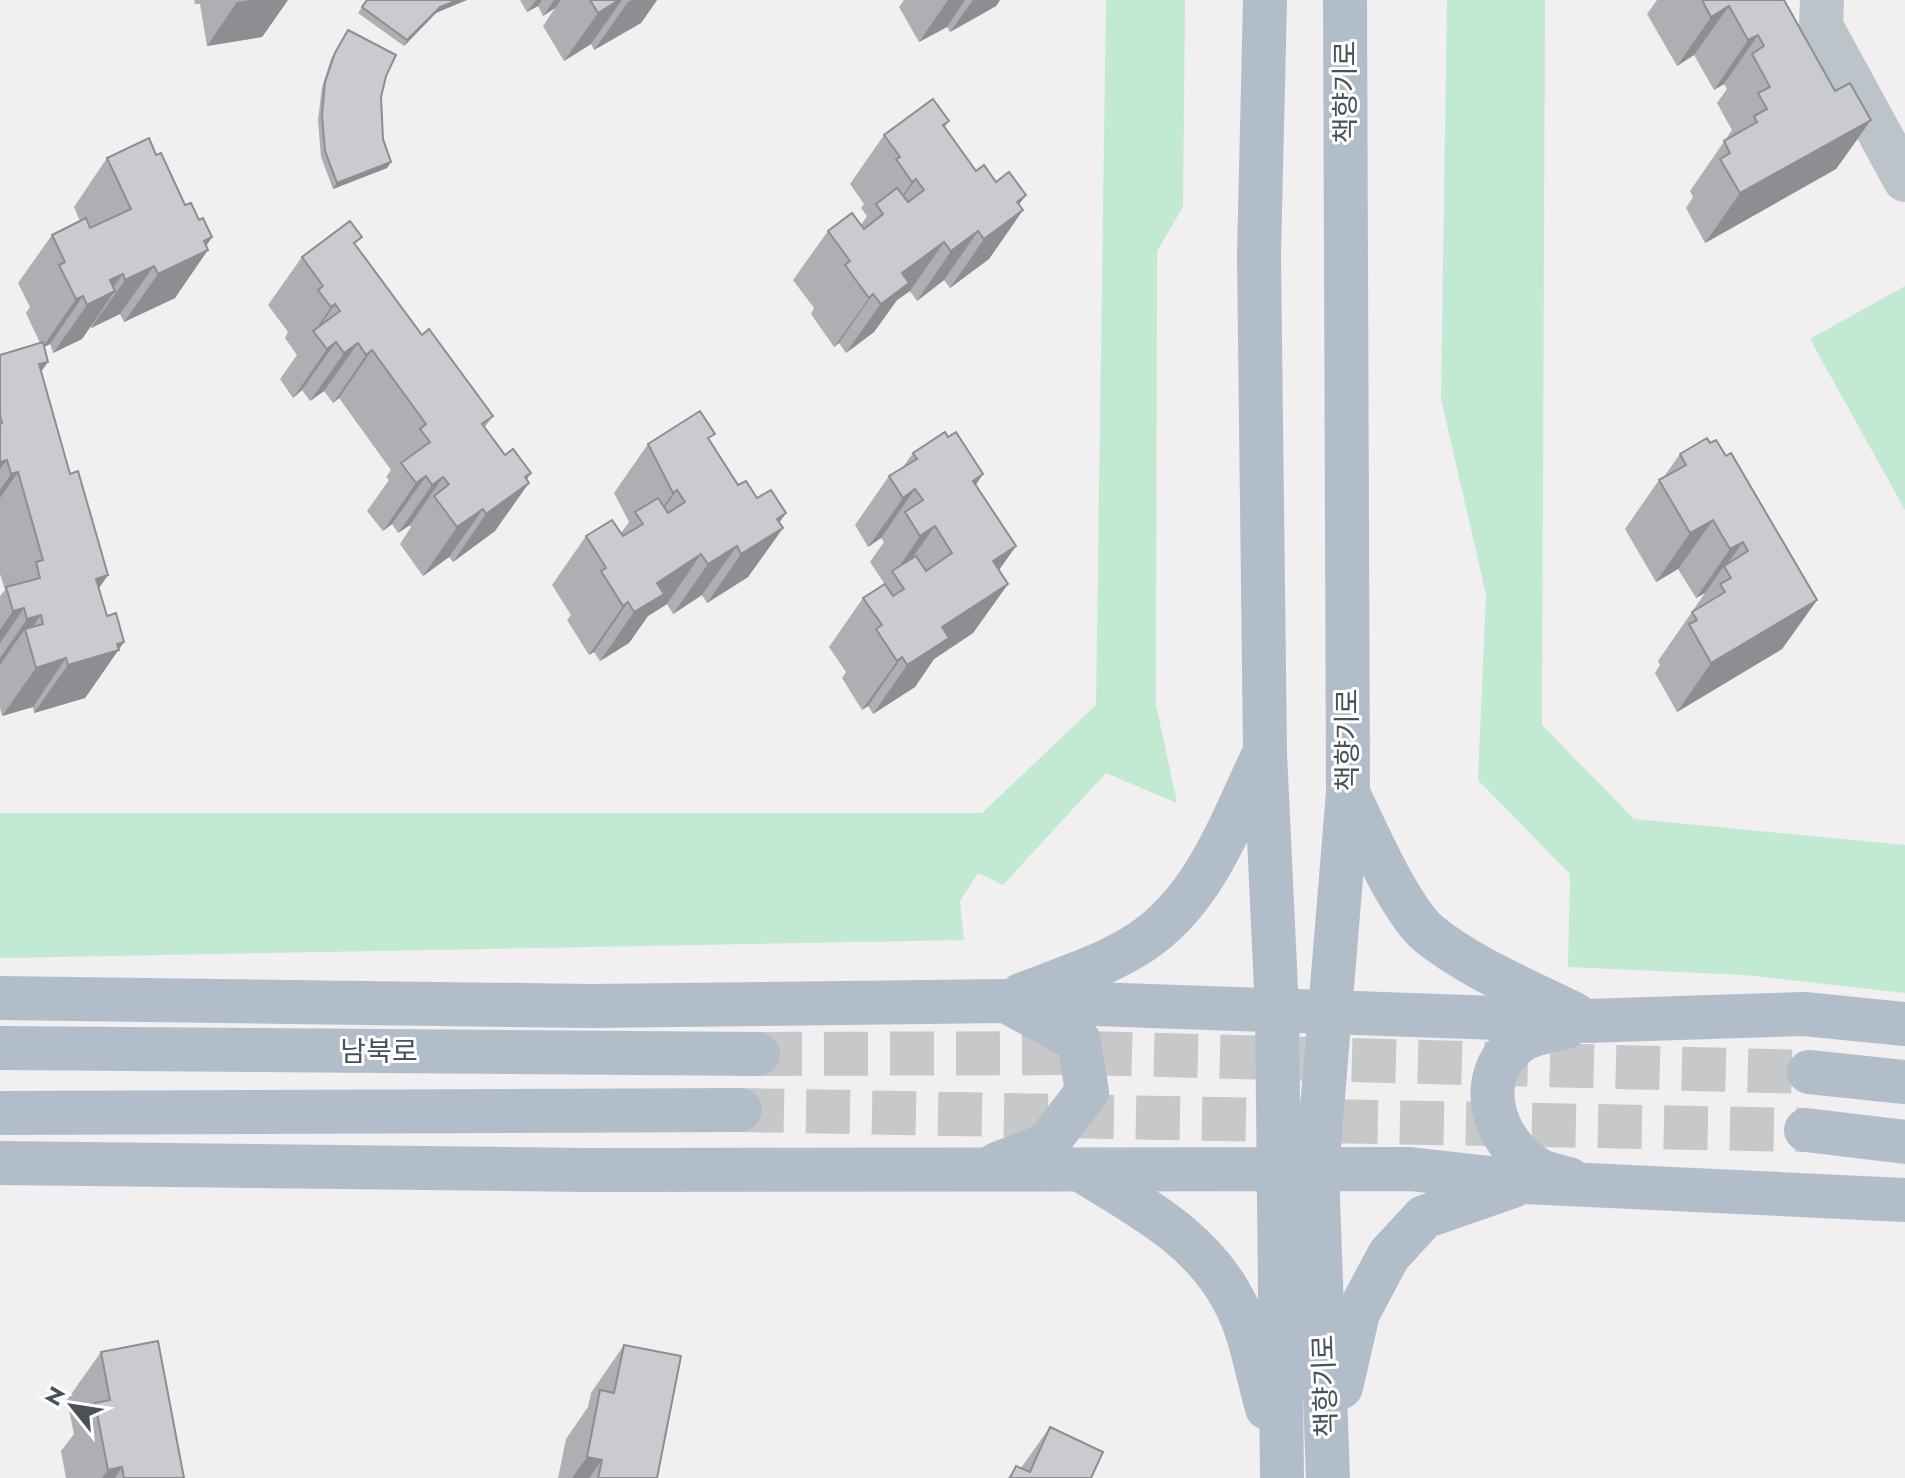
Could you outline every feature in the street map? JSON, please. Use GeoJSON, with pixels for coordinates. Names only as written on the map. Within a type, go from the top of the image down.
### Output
{"type":"FeatureCollection","features":[{"type":"Feature","properties":{"kind":"main road","name":"책향기로"},"geometry":{"type":"LineString","coordinates":[[1265,0],[1259,255],[1265,753],[1277,1010],[1298,1171],[1328,1461]]}},
{"type":"Feature","properties":{"kind":"main road","name":"책향기로"},"geometry":{"type":"LineString","coordinates":[[1282,1468],[1298,1171],[1327,1011],[1348,792],[1345,0]]}},
{"type":"Feature","properties":{"kind":"main road"},"geometry":{"type":"LineString","coordinates":[[1006,1001],[1129,950],[1173,917],[1205,877],[1265,753]]}},
{"type":"Feature","properties":{"kind":"main road"},"geometry":{"type":"LineString","coordinates":[[1348,792],[1382,864],[1426,932],[1486,969],[1587,1021]]}},
{"type":"Feature","properties":{"kind":"main road"},"geometry":{"type":"LineString","coordinates":[[0,998],[591,1006],[1006,1001],[1587,1021],[1804,1014],[1905,1024]]}},
{"type":"Feature","properties":{"kind":"main road"},"geometry":{"type":"LineString","coordinates":[[979,1170],[1046,1145],[1087,1092],[1079,1041],[1006,1001]]}},
{"type":"Feature","properties":{"kind":"main road"},"geometry":{"type":"LineString","coordinates":[[1583,1184],[1539,1169],[1511,1143],[1494,1111],[1490,1089],[1499,1061],[1521,1040],[1587,1021]]}},
{"type":"Feature","properties":{"kind":"main road","name":"남북로"},"geometry":{"type":"LineString","coordinates":[[0,1048],[758,1054]]}},
{"type":"Feature","properties":{"kind":"main road"},"geometry":{"type":"LineString","coordinates":[[1809,1072],[1905,1082]]}},
{"type":"Feature","properties":{"kind":"main road"},"geometry":{"type":"LineString","coordinates":[[0,1113],[740,1110]]}},
{"type":"Feature","properties":{"kind":"main road"},"geometry":{"type":"LineString","coordinates":[[1806,1130],[1905,1142]]}},
{"type":"Feature","properties":{"kind":"main road"},"geometry":{"type":"LineString","coordinates":[[0,1163],[979,1170],[1410,1169],[1524,1182],[1905,1200]]}},
{"type":"Feature","properties":{"kind":"main road"},"geometry":{"type":"LineString","coordinates":[[1081,1170],[1178,1230],[1211,1265],[1235,1303],[1282,1468]]}},
{"type":"Feature","properties":{"kind":"main road"},"geometry":{"type":"LineString","coordinates":[[1328,1461],[1358,1313],[1389,1255],[1424,1217],[1524,1182]]}},
{"type":"Feature","properties":{"kind":"street"},"geometry":{"type":"LineString","coordinates":[[1822,0],[1821,26],[1905,180]]}},
{"type":"Feature","properties":{"kind":"green space"},"geometry":{"type":"Polygon","coordinates":[[[1106,0],[1185,0],[1183,207],[1157,251],[1156,705],[1177,803],[1106,773],[1003,885],[978,873],[960,901],[964,940],[0,958],[0,813],[982,813],[1096,705],[1106,0]]]}},
{"type":"Feature","properties":{"kind":"green space"},"geometry":{"type":"Polygon","coordinates":[[[1447,0],[1545,0],[1542,725],[1634,819],[1905,845],[1905,993],[1745,975],[1568,967],[1570,874],[1478,780],[1486,594],[1441,399],[1447,0]]]}},
{"type":"Feature","properties":{"kind":"green space"},"geometry":{"type":"Polygon","coordinates":[[[1905,286],[1905,510],[1810,339],[1905,286]]]}},
{"type":"Feature","properties":{"kind":"building"},"geometry":{"type":"Polygon","coordinates":[[[367,0],[458,0],[440,7],[407,40],[362,7],[367,0]]]}},
{"type":"Feature","properties":{"kind":"building"},"geometry":{"type":"Polygon","coordinates":[[[590,0],[619,0],[598,13],[590,0]]]}},
{"type":"Feature","properties":{"kind":"building"},"geometry":{"type":"Polygon","coordinates":[[[1702,0],[1784,0],[1835,91],[1850,83],[1871,120],[1740,193],[1720,159],[1730,153],[1724,141],[1757,122],[1754,116],[1767,109],[1758,93],[1770,87],[1752,54],[1764,46],[1758,35],[1748,40],[1729,6],[1711,17],[1702,0]]]}},
{"type":"Feature","properties":{"kind":"building"},"geometry":{"type":"Polygon","coordinates":[[[348,30],[396,55],[381,97],[383,139],[391,162],[337,183],[325,151],[322,115],[325,82],[335,53],[348,30]]]}},
{"type":"Feature","properties":{"kind":"building"},"geometry":{"type":"Polygon","coordinates":[[[933,99],[949,121],[943,125],[976,171],[984,165],[996,182],[1009,172],[1026,195],[1017,202],[1023,210],[984,239],[978,231],[951,251],[944,242],[902,273],[909,283],[881,304],[873,294],[869,298],[845,265],[850,261],[828,231],[852,213],[864,229],[883,214],[876,204],[897,188],[908,202],[924,190],[916,179],[912,182],[896,159],[900,157],[884,135],[933,99]]]}},
{"type":"Feature","properties":{"kind":"building"},"geometry":{"type":"Polygon","coordinates":[[[149,138],[156,155],[161,153],[185,205],[191,203],[199,220],[203,218],[212,237],[204,241],[208,250],[158,274],[154,266],[125,280],[123,274],[110,280],[115,291],[87,305],[83,296],[76,299],[59,265],[65,262],[52,235],[86,218],[90,228],[131,209],[107,158],[149,138]]]}},
{"type":"Feature","properties":{"kind":"building"},"geometry":{"type":"Polygon","coordinates":[[[350,221],[362,237],[354,243],[422,335],[429,329],[493,416],[482,424],[505,455],[513,449],[531,473],[525,477],[529,483],[486,514],[483,509],[457,527],[434,496],[449,484],[443,477],[432,485],[426,476],[416,483],[401,463],[430,442],[420,429],[426,424],[372,350],[366,355],[358,343],[344,353],[336,342],[327,349],[313,331],[340,311],[335,304],[331,307],[318,290],[323,286],[302,257],[350,221]]]}},
{"type":"Feature","properties":{"kind":"building"},"geometry":{"type":"Polygon","coordinates":[[[43,342],[48,362],[39,364],[70,474],[78,471],[108,575],[96,579],[107,616],[116,613],[124,642],[117,644],[119,650],[68,665],[66,658],[36,668],[25,629],[43,624],[41,615],[27,619],[24,608],[13,611],[6,587],[40,578],[36,562],[43,560],[18,472],[11,474],[7,460],[0,462],[0,355],[43,342]]]}},
{"type":"Feature","properties":{"kind":"building"},"geometry":{"type":"Polygon","coordinates":[[[700,411],[715,434],[708,438],[738,485],[746,481],[757,498],[771,490],[786,513],[777,519],[783,528],[741,554],[737,546],[708,564],[701,554],[657,583],[664,594],[634,612],[628,602],[623,606],[601,571],[606,568],[586,536],[612,520],[623,536],[643,524],[635,512],[658,498],[668,513],[685,502],[677,490],[673,493],[648,444],[700,411]]]}},
{"type":"Feature","properties":{"kind":"building"},"geometry":{"type":"Polygon","coordinates":[[[945,432],[948,437],[956,432],[983,474],[973,481],[1016,546],[993,561],[1008,584],[942,627],[949,638],[907,665],[902,657],[897,661],[876,629],[882,625],[863,598],[885,584],[893,596],[904,589],[892,571],[916,556],[926,571],[952,553],[935,526],[920,536],[905,512],[923,500],[915,489],[903,498],[889,476],[917,459],[913,453],[945,432]]]}},
{"type":"Feature","properties":{"kind":"building"},"geometry":{"type":"Polygon","coordinates":[[[1707,438],[1710,443],[1716,440],[1726,456],[1731,453],[1817,600],[1711,663],[1689,624],[1697,620],[1692,612],[1725,592],[1720,584],[1731,578],[1724,566],[1748,551],[1743,542],[1730,549],[1713,520],[1690,533],[1659,480],[1686,465],[1680,454],[1707,438]]]}},
{"type":"Feature","properties":{"kind":"building"},"geometry":{"type":"Polygon","coordinates":[[[158,1341],[184,1478],[124,1478],[122,1467],[108,1470],[95,1403],[110,1400],[101,1352],[158,1341]]]}},
{"type":"Feature","properties":{"kind":"building"},"geometry":{"type":"Polygon","coordinates":[[[624,1345],[681,1356],[657,1478],[598,1478],[602,1460],[587,1457],[600,1390],[614,1393],[624,1345]]]}},
{"type":"Feature","properties":{"kind":"building"},"geometry":{"type":"Polygon","coordinates":[[[1050,1427],[1103,1452],[1091,1478],[1010,1478],[1016,1466],[1030,1472],[1050,1427]]]}},
{"type":"Feature","properties":{"kind":"tunnel"},"geometry":{"type":"LineString","coordinates":[[758,1054],[1084,1053],[1809,1072]]}},
{"type":"Feature","properties":{"kind":"tunnel"},"geometry":{"type":"LineString","coordinates":[[740,1110],[1806,1130]]}}]}
